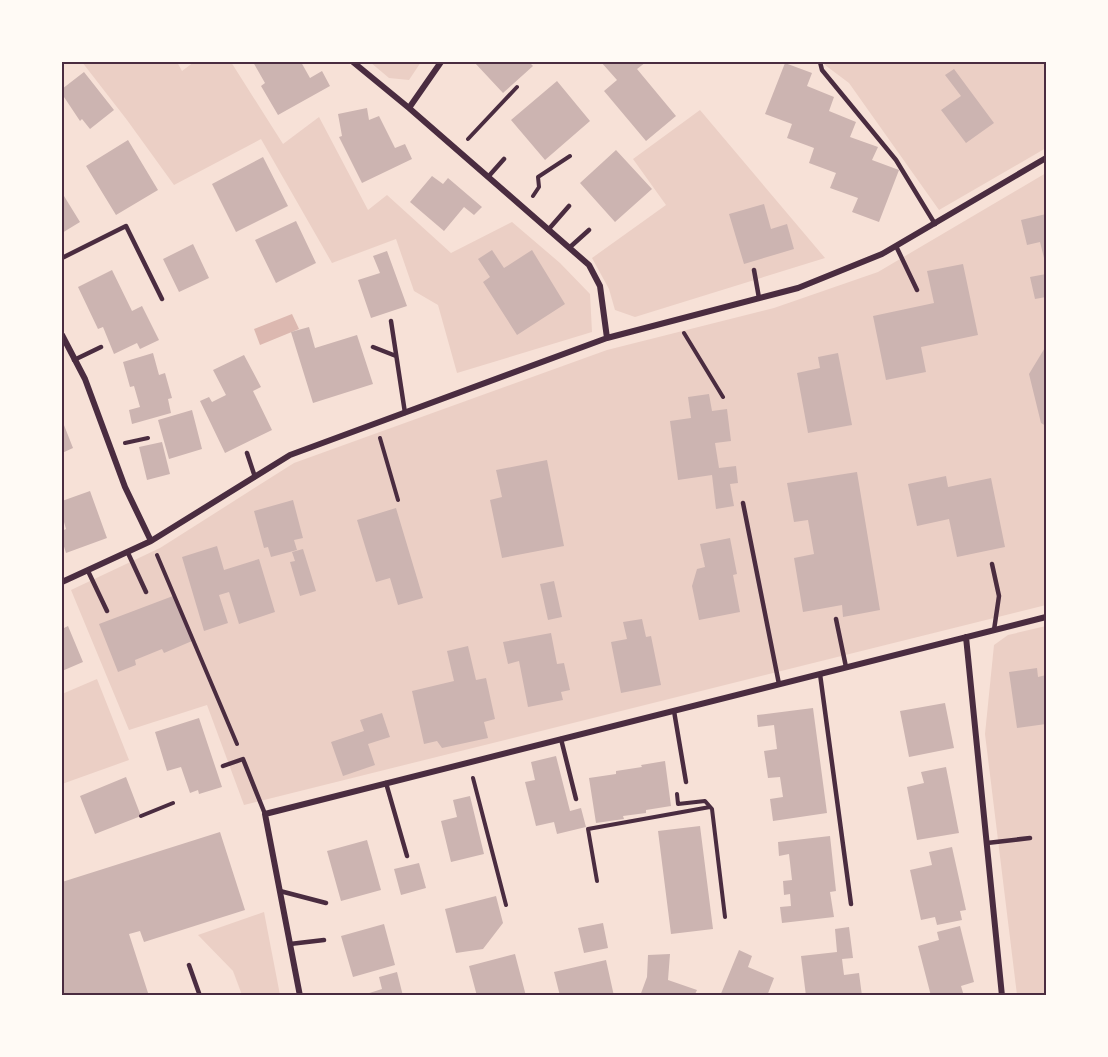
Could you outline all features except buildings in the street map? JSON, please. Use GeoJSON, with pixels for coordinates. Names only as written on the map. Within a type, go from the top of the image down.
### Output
{"type":"FeatureCollection","features":[{"type":"Feature","properties":{"kind":"street"},"geometry":{"type":"LineString","coordinates":[[353,62],[589,265],[600,286],[607,338]]}},
{"type":"Feature","properties":{"kind":"street"},"geometry":{"type":"LineString","coordinates":[[409,108],[441,62]]}},
{"type":"Feature","properties":{"kind":"street"},"geometry":{"type":"LineString","coordinates":[[62,582],[151,541],[290,455],[607,338],[798,288],[882,254],[1047,158]]}},
{"type":"Feature","properties":{"kind":"street"},"geometry":{"type":"LineString","coordinates":[[62,334],[85,380],[125,487],[151,541]]}},
{"type":"Feature","properties":{"kind":"street"},"geometry":{"type":"LineString","coordinates":[[300,996],[265,814],[1047,617]]}},
{"type":"Feature","properties":{"kind":"street"},"geometry":{"type":"LineString","coordinates":[[966,637],[1002,996]]}},
{"type":"Feature","properties":{"kind":"lane"},"geometry":{"type":"LineString","coordinates":[[820,62],[822,70],[896,160],[935,224]]}},
{"type":"Feature","properties":{"kind":"lane"},"geometry":{"type":"LineString","coordinates":[[488,177],[504,159]]}},
{"type":"Feature","properties":{"kind":"lane"},"geometry":{"type":"LineString","coordinates":[[548,230],[569,206]]}},
{"type":"Feature","properties":{"kind":"lane"},"geometry":{"type":"LineString","coordinates":[[62,258],[126,226],[162,299]]}},
{"type":"Feature","properties":{"kind":"lane"},"geometry":{"type":"LineString","coordinates":[[569,248],[589,230]]}},
{"type":"Feature","properties":{"kind":"lane"},"geometry":{"type":"LineString","coordinates":[[896,246],[917,290]]}},
{"type":"Feature","properties":{"kind":"lane"},"geometry":{"type":"LineString","coordinates":[[754,270],[759,298]]}},
{"type":"Feature","properties":{"kind":"lane"},"geometry":{"type":"LineString","coordinates":[[391,321],[405,413]]}},
{"type":"Feature","properties":{"kind":"lane"},"geometry":{"type":"LineString","coordinates":[[75,360],[101,347]]}},
{"type":"Feature","properties":{"kind":"lane"},"geometry":{"type":"LineString","coordinates":[[373,347],[396,356]]}},
{"type":"Feature","properties":{"kind":"lane"},"geometry":{"type":"LineString","coordinates":[[247,453],[255,477]]}},
{"type":"Feature","properties":{"kind":"lane"},"geometry":{"type":"LineString","coordinates":[[743,503],[779,684]]}},
{"type":"Feature","properties":{"kind":"lane"},"geometry":{"type":"LineString","coordinates":[[128,553],[146,592]]}},
{"type":"Feature","properties":{"kind":"lane"},"geometry":{"type":"LineString","coordinates":[[992,564],[999,596],[994,630]]}},
{"type":"Feature","properties":{"kind":"lane"},"geometry":{"type":"LineString","coordinates":[[88,570],[107,611]]}},
{"type":"Feature","properties":{"kind":"lane"},"geometry":{"type":"LineString","coordinates":[[836,619],[846,667]]}},
{"type":"Feature","properties":{"kind":"lane"},"geometry":{"type":"LineString","coordinates":[[820,674],[851,904]]}},
{"type":"Feature","properties":{"kind":"lane"},"geometry":{"type":"LineString","coordinates":[[674,711],[686,782]]}},
{"type":"Feature","properties":{"kind":"lane"},"geometry":{"type":"LineString","coordinates":[[561,739],[576,799]]}},
{"type":"Feature","properties":{"kind":"lane"},"geometry":{"type":"LineString","coordinates":[[224,766],[243,759],[265,814]]}},
{"type":"Feature","properties":{"kind":"lane"},"geometry":{"type":"LineString","coordinates":[[386,783],[407,856]]}},
{"type":"Feature","properties":{"kind":"lane"},"geometry":{"type":"LineString","coordinates":[[987,843],[1030,838]]}},
{"type":"Feature","properties":{"kind":"lane"},"geometry":{"type":"LineString","coordinates":[[280,891],[326,903]]}},
{"type":"Feature","properties":{"kind":"lane"},"geometry":{"type":"LineString","coordinates":[[290,944],[324,940]]}},
{"type":"Feature","properties":{"kind":"lane"},"geometry":{"type":"LineString","coordinates":[[189,965],[200,996]]}},
{"type":"Feature","properties":{"kind":"path"},"geometry":{"type":"LineString","coordinates":[[457,150],[517,87]]}},
{"type":"Feature","properties":{"kind":"path"},"geometry":{"type":"LineString","coordinates":[[523,208],[539,187],[538,177],[570,156]]}},
{"type":"Feature","properties":{"kind":"path"},"geometry":{"type":"LineString","coordinates":[[676,320],[723,397]]}},
{"type":"Feature","properties":{"kind":"path"},"geometry":{"type":"LineString","coordinates":[[376,423],[398,500]]}},
{"type":"Feature","properties":{"kind":"path"},"geometry":{"type":"LineString","coordinates":[[151,541],[243,759]]}},
{"type":"Feature","properties":{"kind":"path"},"geometry":{"type":"LineString","coordinates":[[469,762],[506,905]]}},
{"type":"Feature","properties":{"kind":"path"},"geometry":{"type":"LineString","coordinates":[[676,793],[678,804],[705,801],[711,807],[725,917]]}},
{"type":"Feature","properties":{"kind":"path"},"geometry":{"type":"LineString","coordinates":[[141,816],[173,803]]}},
{"type":"Feature","properties":{"kind":"path"},"geometry":{"type":"LineString","coordinates":[[597,881],[588,829],[711,807]]}},
{"type":"Feature","properties":{"kind":"shaded area"},"geometry":{"type":"Polygon","coordinates":[[[82,62],[177,62],[182,71],[194,62],[231,62],[283,144],[319,117],[368,210],[387,195],[451,253],[512,222],[560,263],[590,294],[592,332],[457,373],[438,305],[414,291],[396,239],[332,263],[261,139],[174,185],[82,62]]]}},
{"type":"Feature","properties":{"kind":"shaded area"},"geometry":{"type":"Polygon","coordinates":[[[370,62],[421,62],[409,80],[389,78],[370,62]]]}},
{"type":"Feature","properties":{"kind":"shaded area"},"geometry":{"type":"Polygon","coordinates":[[[821,62],[1046,62],[1046,148],[939,210],[849,83],[821,62]]]}},
{"type":"Feature","properties":{"kind":"shaded area"},"geometry":{"type":"Polygon","coordinates":[[[700,110],[825,258],[635,317],[615,310],[609,289],[592,258],[666,205],[633,159],[700,110]]]}},
{"type":"Feature","properties":{"kind":"shaded area"},"geometry":{"type":"Polygon","coordinates":[[[1046,173],[1046,605],[244,805],[207,705],[129,730],[71,590],[160,548],[294,463],[607,350],[774,308],[878,272],[1046,173]]]}},
{"type":"Feature","properties":{"kind":"shaded area"},"geometry":{"type":"Polygon","coordinates":[[[292,314],[299,329],[260,345],[254,329],[292,314]]]}},
{"type":"Feature","properties":{"kind":"shaded area"},"geometry":{"type":"Polygon","coordinates":[[[1046,626],[1046,995],[1017,995],[985,734],[994,645],[1008,635],[1046,626]]]}},
{"type":"Feature","properties":{"kind":"shaded area"},"geometry":{"type":"Polygon","coordinates":[[[97,679],[129,760],[62,784],[62,694],[97,679]]]}},
{"type":"Feature","properties":{"kind":"shaded area"},"geometry":{"type":"Polygon","coordinates":[[[264,912],[280,995],[242,995],[233,971],[198,935],[264,912]]]}}]}
